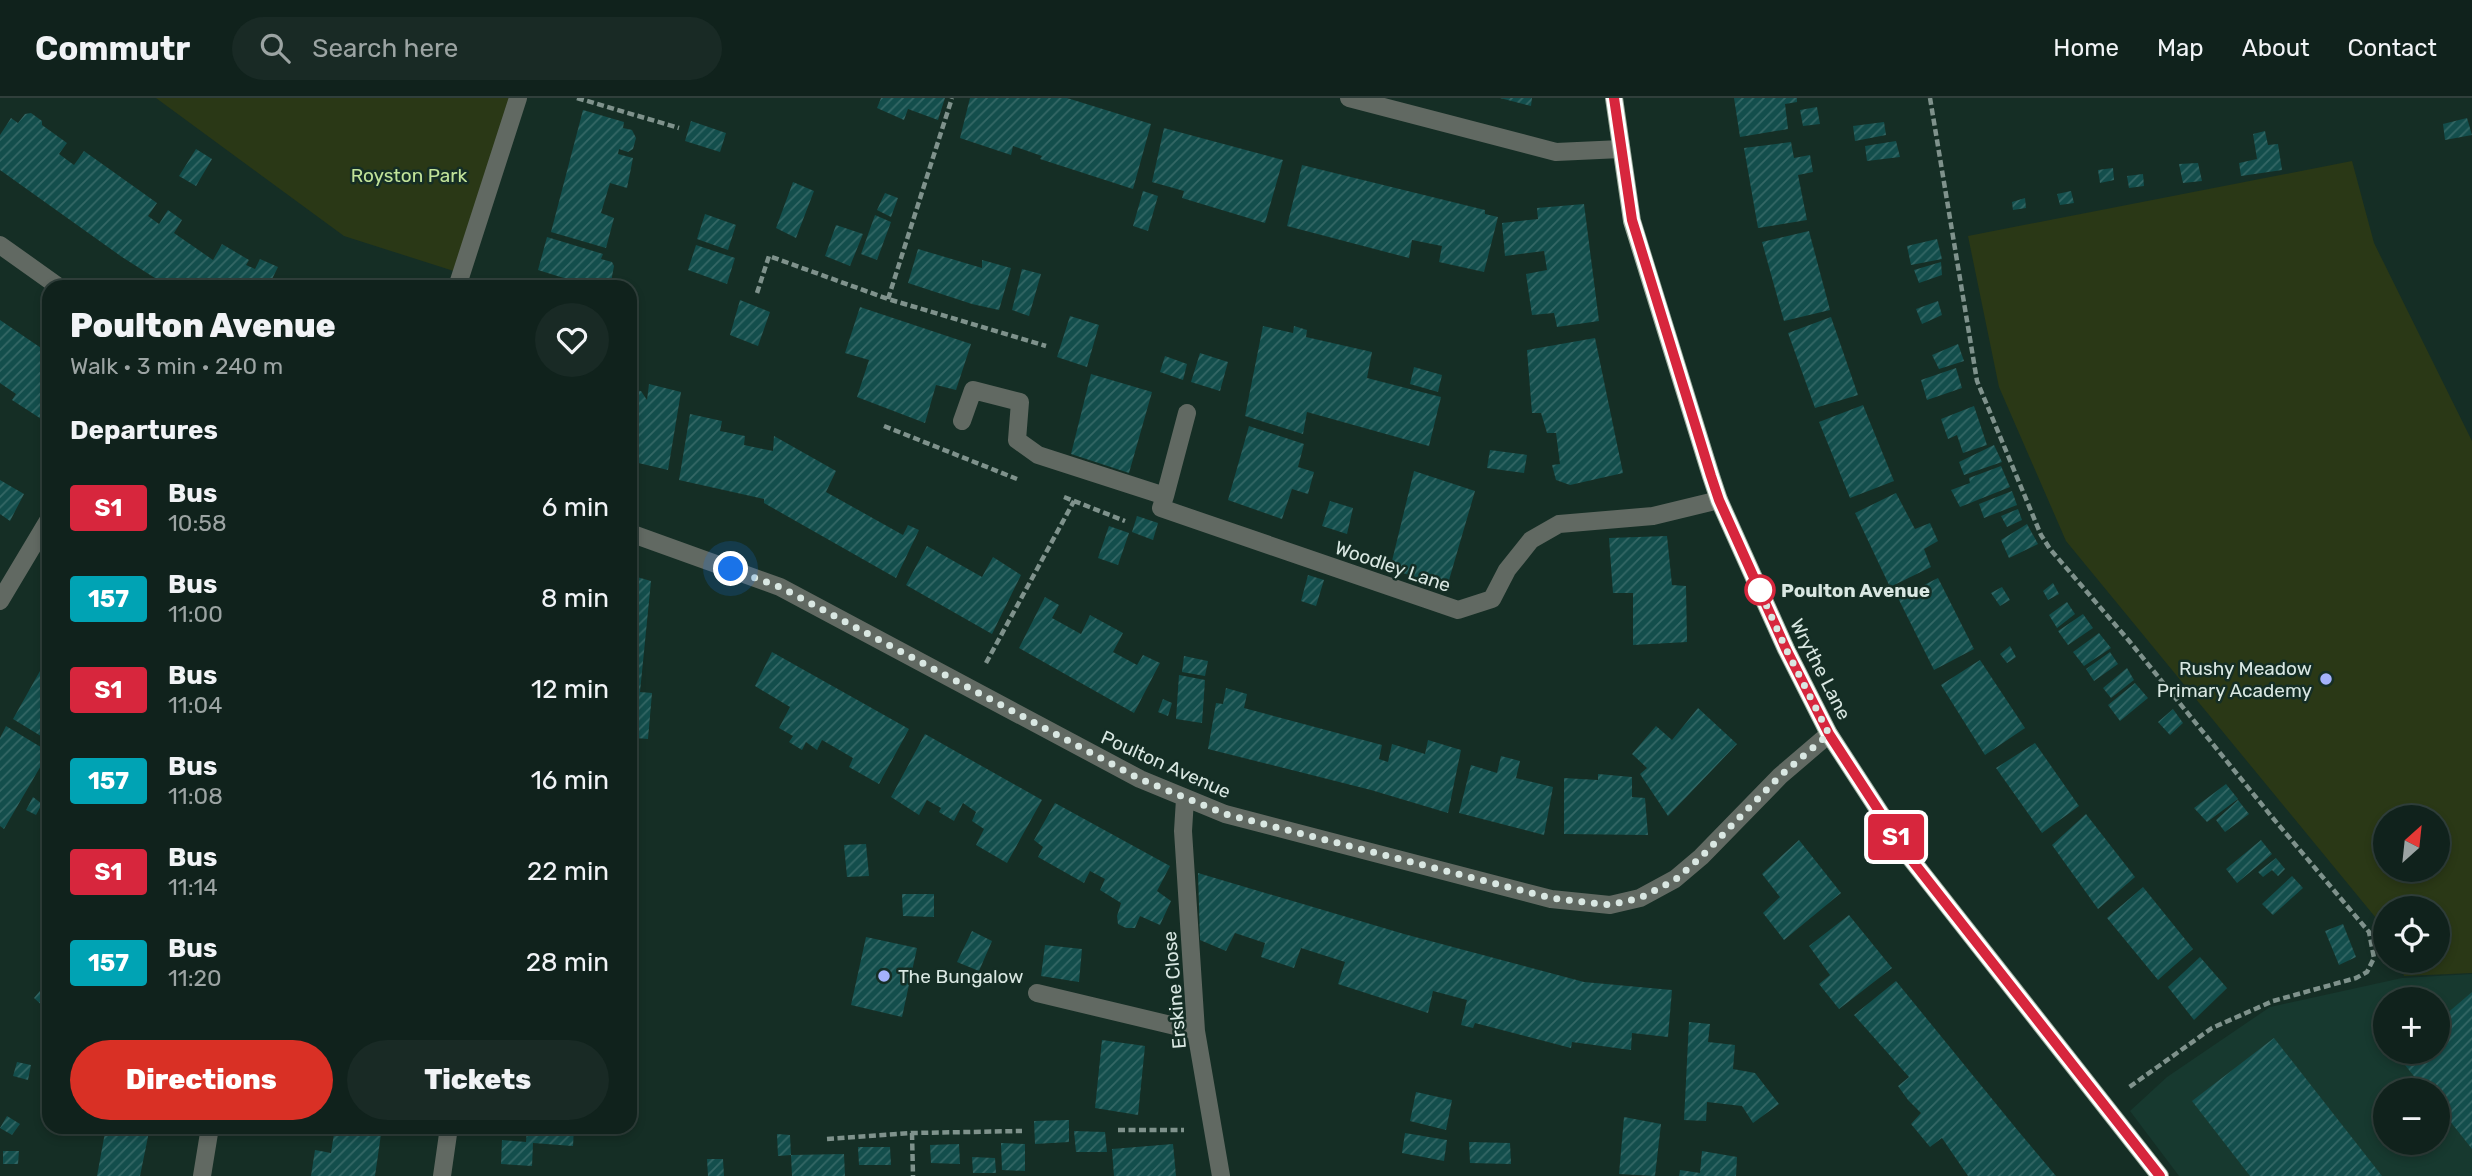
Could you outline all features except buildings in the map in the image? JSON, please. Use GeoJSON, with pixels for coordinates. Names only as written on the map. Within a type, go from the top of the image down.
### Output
{"type":"FeatureCollection","features":[{"type":"Feature","properties":{"kind":"main road","name":"Wrythe Lane"},"geometry":{"type":"LineString","coordinates":[[1614,98],[1632,220],[1719,500],[1786,649],[1829,734],[1907,854],[2160,1176]]}},
{"type":"Feature","properties":{"kind":"street"},"geometry":{"type":"LineString","coordinates":[[459,280],[517,98]]}},
{"type":"Feature","properties":{"kind":"street"},"geometry":{"type":"LineString","coordinates":[[1349,98],[1556,152],[1621,149]]}},
{"type":"Feature","properties":{"kind":"street"},"geometry":{"type":"LineString","coordinates":[[0,244],[49,280]]}},
{"type":"Feature","properties":{"kind":"street"},"geometry":{"type":"LineString","coordinates":[[962,421],[973,390],[1020,402],[1017,440],[1038,456],[1165,496],[1187,413]]}},
{"type":"Feature","properties":{"kind":"street","name":"Woodley Lane"},"geometry":{"type":"LineString","coordinates":[[1165,496],[1161,509],[1458,610],[1492,599],[1507,570],[1531,540],[1559,524],[1653,516],[1719,500]]}},
{"type":"Feature","properties":{"kind":"street"},"geometry":{"type":"LineString","coordinates":[[0,601],[42,531]]}},
{"type":"Feature","properties":{"kind":"street","name":"Poulton Avenue"},"geometry":{"type":"LineString","coordinates":[[637,536],[780,587],[971,691],[1140,779],[1185,799],[1225,814],[1551,898],[1610,905],[1640,898],[1675,880],[1780,776],[1829,734]]}},
{"type":"Feature","properties":{"kind":"street","name":"Erskine Close"},"geometry":{"type":"LineString","coordinates":[[1185,799],[1183,831],[1196,1031],[1221,1176]]}},
{"type":"Feature","properties":{"kind":"street"},"geometry":{"type":"LineString","coordinates":[[1037,993],[1196,1031]]}},
{"type":"Feature","properties":{"kind":"street"},"geometry":{"type":"LineString","coordinates":[[202,1176],[210,1134]]}},
{"type":"Feature","properties":{"kind":"street"},"geometry":{"type":"LineString","coordinates":[[442,1176],[448,1134]]}},
{"type":"Feature","properties":{"kind":"path"},"geometry":{"type":"LineString","coordinates":[[577,98],[679,128]]}},
{"type":"Feature","properties":{"kind":"path"},"geometry":{"type":"LineString","coordinates":[[888,299],[952,98]]}},
{"type":"Feature","properties":{"kind":"path"},"geometry":{"type":"LineString","coordinates":[[1930,98],[1977,381],[2041,534],[2050,549],[2130,642],[2368,932],[2374,958],[2367,972],[2356,978],[2273,1001],[2212,1028],[2137,1080],[2107,1108]]}},
{"type":"Feature","properties":{"kind":"path"},"geometry":{"type":"LineString","coordinates":[[757,293],[769,256],[888,299],[1046,346]]}},
{"type":"Feature","properties":{"kind":"path"},"geometry":{"type":"LineString","coordinates":[[884,426],[1024,481]]}},
{"type":"Feature","properties":{"kind":"path"},"geometry":{"type":"LineString","coordinates":[[1062,496],[1125,521]]}},
{"type":"Feature","properties":{"kind":"path"},"geometry":{"type":"LineString","coordinates":[[971,691],[1074,501]]}},
{"type":"Feature","properties":{"kind":"path"},"geometry":{"type":"LineString","coordinates":[[1118,1130],[1214,1130]]}},
{"type":"Feature","properties":{"kind":"path"},"geometry":{"type":"LineString","coordinates":[[827,1139],[912,1133],[1022,1131]]}},
{"type":"Feature","properties":{"kind":"path"},"geometry":{"type":"LineString","coordinates":[[912,1133],[913,1176]]}},
{"type":"Feature","properties":{"kind":"shaded area"},"geometry":{"type":"Polygon","coordinates":[[[2472,974],[2472,1176],[2179,1176],[2130,1111],[2167,1077],[2270,1007],[2402,978],[2472,974]]]}},
{"type":"Feature","properties":{"kind":"green space","name":"Royston Park"},"geometry":{"type":"Polygon","coordinates":[[[156,98],[518,98],[460,273],[344,236],[156,98]]]}},
{"type":"Feature","properties":{"kind":"green space","name":"Rushy Meadow Primary Academy"},"geometry":{"type":"Polygon","coordinates":[[[2352,161],[2374,243],[2472,441],[2472,973],[2404,976],[2403,973],[2450,973],[2450,896],[2373,896],[2373,914],[2066,541],[1999,387],[1968,236],[2352,161]]]}},
{"type":"Feature","properties":{"kind":"bus line","name":"S1"},"geometry":{"type":"LineString","coordinates":[[1614,98],[1632,220],[1719,500],[1786,649],[1829,734],[1907,854],[2160,1176]]}},
{"type":"Feature","properties":{"kind":"place","name":"Poulton Avenue"},"geometry":{"type":"Point","coordinates":[1760,590]}},
{"type":"Feature","properties":{"kind":"place","name":"Rushy Meadow Primary Academy"},"geometry":{"type":"Point","coordinates":[2326,679]}},
{"type":"Feature","properties":{"kind":"place","name":"The Bungalow"},"geometry":{"type":"Point","coordinates":[884,976]}},
{"type":"Feature","properties":{"kind":"route"},"geometry":{"type":"LineString","coordinates":[[731,569],[780,587],[1015,714],[1140,779],[1185,799],[1225,814],[1551,898],[1610,905],[1640,898],[1675,880],[1780,776],[1829,734],[1756,582],[1760,590]]}}]}
